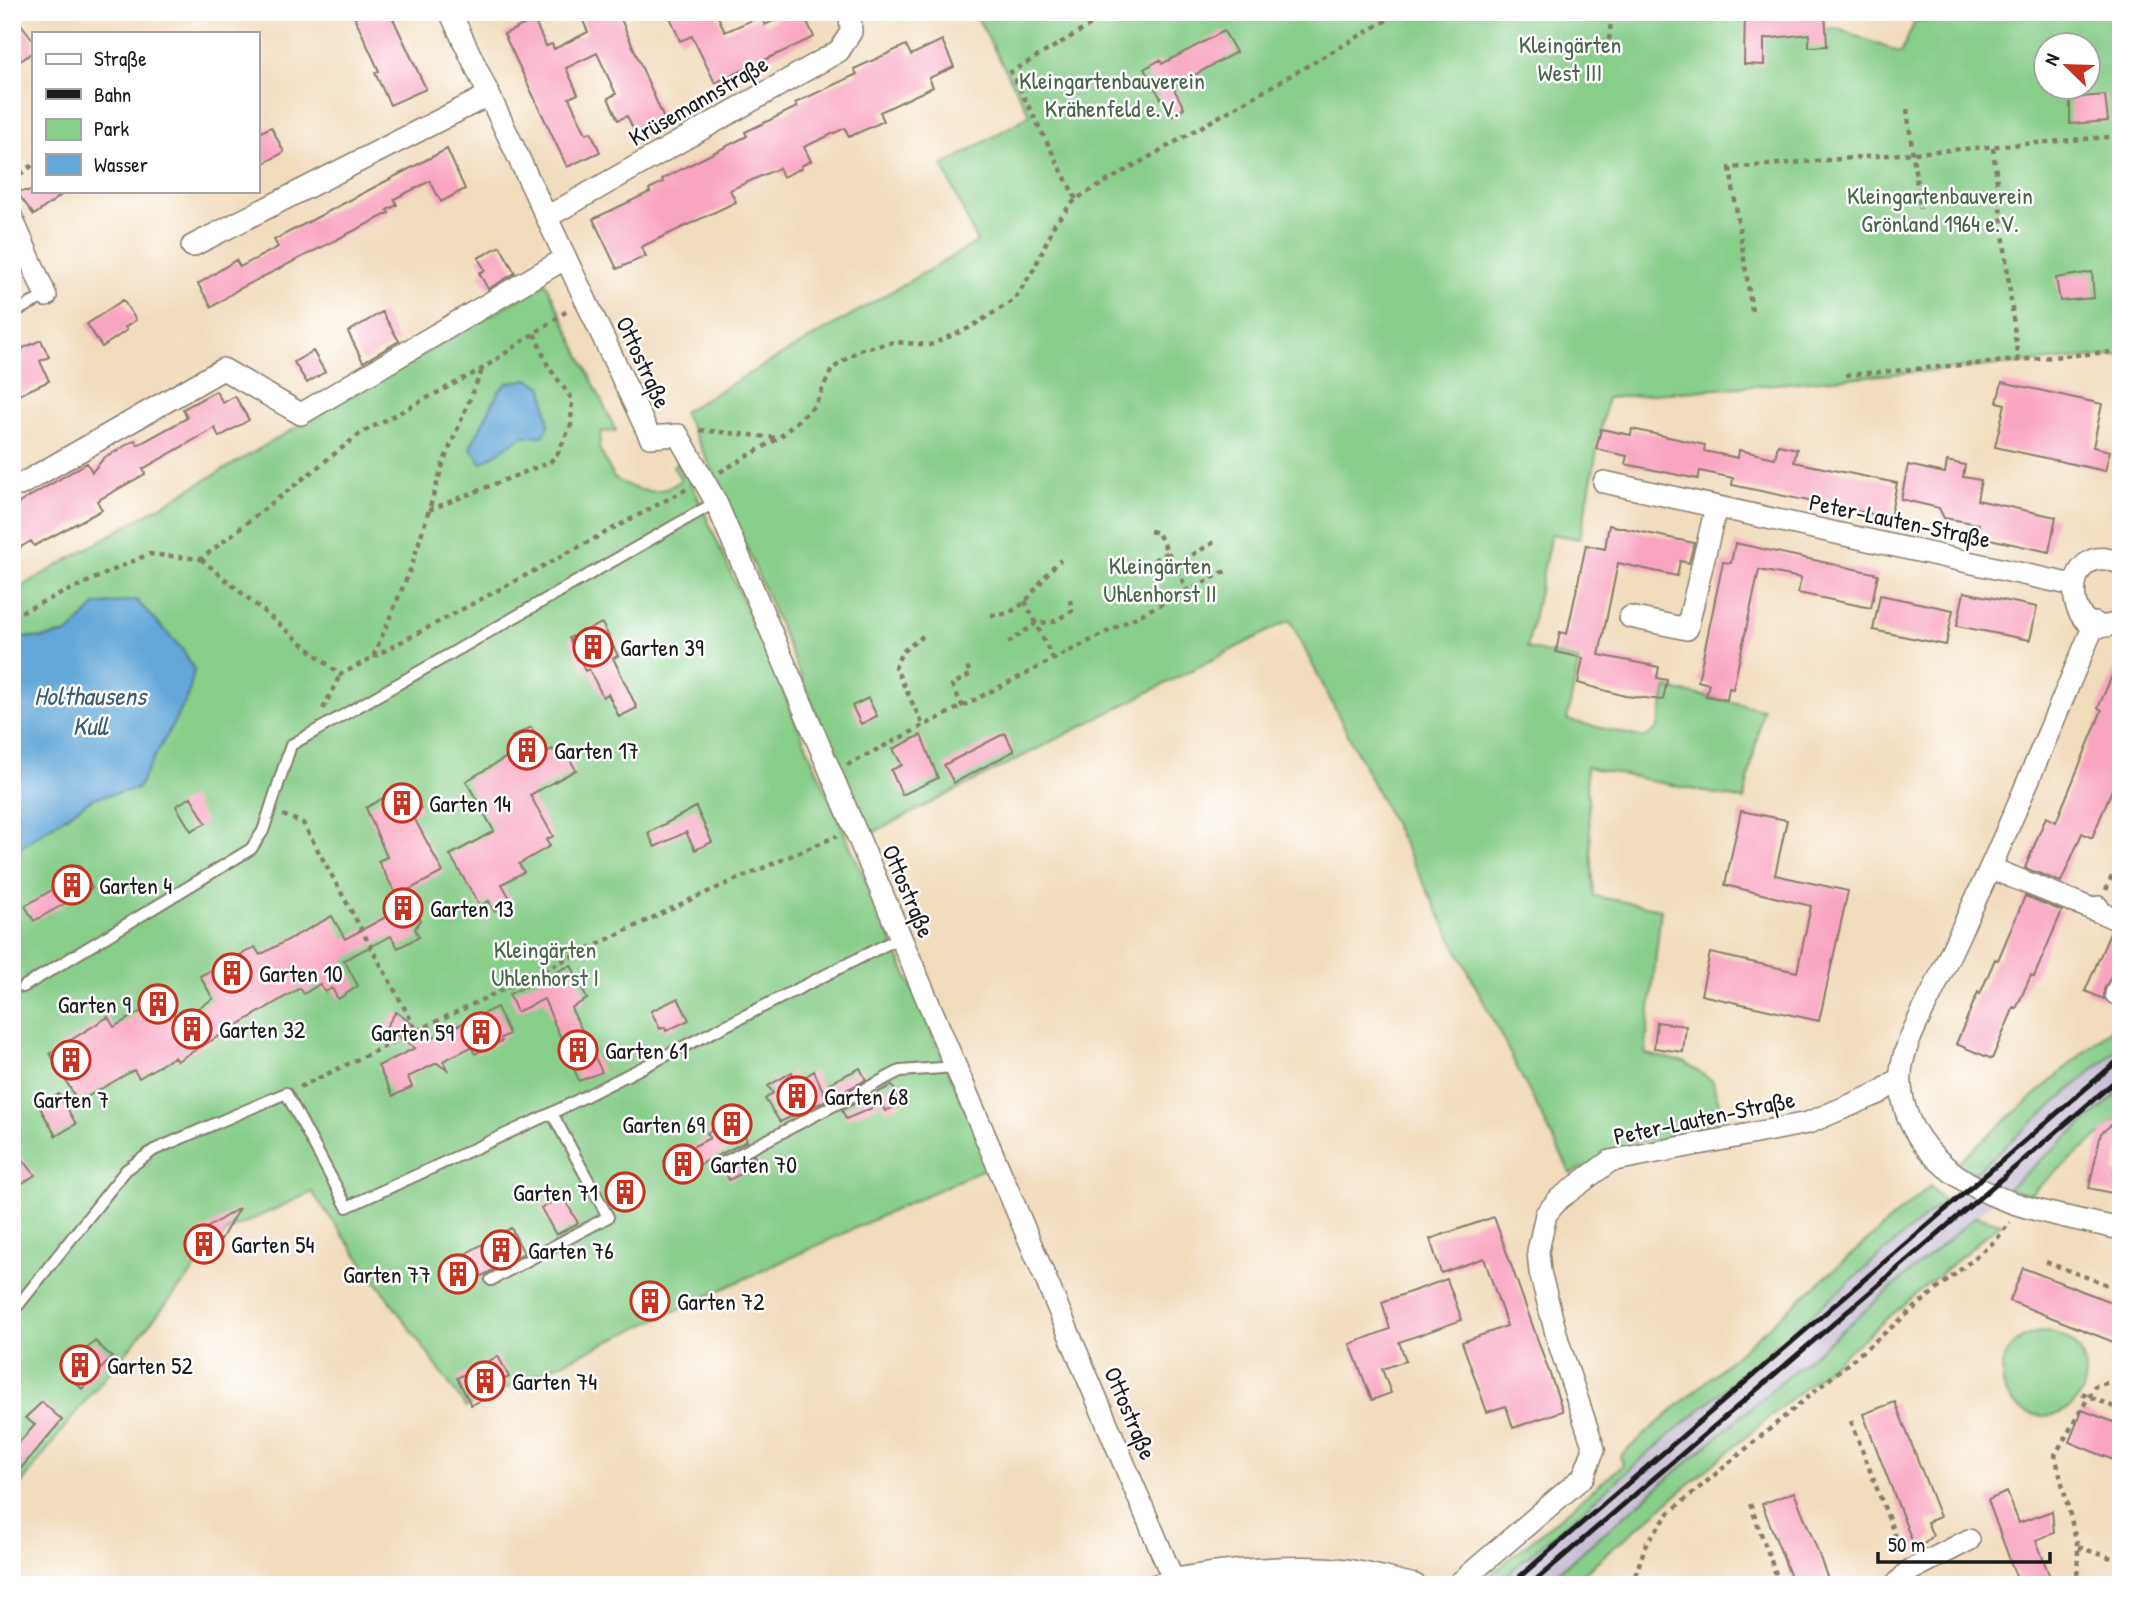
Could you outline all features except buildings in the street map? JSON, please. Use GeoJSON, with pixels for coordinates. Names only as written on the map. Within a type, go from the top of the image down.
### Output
{"type":"FeatureCollection","features":[{"type":"Feature","properties":{"kind":"street","name":"Ottostraße"},"geometry":{"type":"LineString","coordinates":[[450,12],[650,437],[678,435],[716,502],[956,1067],[1165,1582]]}},
{"type":"Feature","properties":{"kind":"street","name":"Krüsemannstraße"},"geometry":{"type":"LineString","coordinates":[[547,217],[839,51],[851,32],[850,12]]}},
{"type":"Feature","properties":{"kind":"street"},"geometry":{"type":"LineString","coordinates":[[192,246],[489,95]]}},
{"type":"Feature","properties":{"kind":"street"},"geometry":{"type":"LineString","coordinates":[[12,218],[46,296]]}},
{"type":"Feature","properties":{"kind":"street"},"geometry":{"type":"LineString","coordinates":[[20,485],[223,369],[301,414],[566,258]]}},
{"type":"Feature","properties":{"kind":"street","name":"Peter-Lauten-Straße"},"geometry":{"type":"LineString","coordinates":[[1604,482],[2073,585]]}},
{"type":"Feature","properties":{"kind":"street"},"geometry":{"type":"LineString","coordinates":[[1630,617],[1687,629],[1716,507]]}},
{"type":"Feature","properties":{"kind":"street"},"geometry":{"type":"LineString","coordinates":[[2120,563],[2105,559],[2095,561],[2079,573],[2073,585],[2074,603],[2078,612],[2095,624],[2105,625],[2121,621]]}},
{"type":"Feature","properties":{"kind":"street"},"geometry":{"type":"LineString","coordinates":[[2095,624],[1990,868],[1908,1046],[1900,1078],[1903,1100],[1913,1127],[1935,1158],[1960,1179],[1983,1192],[2022,1206],[2121,1229]]}},
{"type":"Feature","properties":{"kind":"street"},"geometry":{"type":"LineString","coordinates":[[1990,868],[2098,909],[2121,921]]}},
{"type":"Feature","properties":{"kind":"street","name":"Peter-Lauten-Straße"},"geometry":{"type":"LineString","coordinates":[[1457,1585],[1583,1477],[1594,1449],[1558,1340],[1540,1272],[1538,1251],[1545,1214],[1559,1199],[1610,1161],[1808,1123],[1879,1093],[1900,1078]]}},
{"type":"Feature","properties":{"kind":"street"},"geometry":{"type":"LineString","coordinates":[[1902,1578],[1969,1540]]}},
{"type":"Feature","properties":{"kind":"street"},"geometry":{"type":"LineString","coordinates":[[1165,1582],[1247,1570],[1344,1570],[1415,1585]]}},
{"type":"Feature","properties":{"kind":"lane"},"geometry":{"type":"LineString","coordinates":[[12,313],[46,296]]}},
{"type":"Feature","properties":{"kind":"lane"},"geometry":{"type":"LineString","coordinates":[[23,987],[251,849],[263,831],[291,745],[716,502]]}},
{"type":"Feature","properties":{"kind":"lane"},"geometry":{"type":"LineString","coordinates":[[12,1313],[126,1170],[154,1150],[286,1093],[347,1207],[551,1113],[901,937]]}},
{"type":"Feature","properties":{"kind":"lane"},"geometry":{"type":"LineString","coordinates":[[719,1166],[900,1071],[956,1067]]}},
{"type":"Feature","properties":{"kind":"lane"},"geometry":{"type":"LineString","coordinates":[[491,1280],[608,1217],[551,1113]]}},
{"type":"Feature","properties":{"kind":"path"},"geometry":{"type":"LineString","coordinates":[[1076,199],[1011,72],[1113,12]]}},
{"type":"Feature","properties":{"kind":"path"},"geometry":{"type":"LineString","coordinates":[[315,729],[340,675],[779,438],[815,405],[832,369],[859,350],[894,342],[930,345],[969,328],[1014,300],[1035,267],[1055,223],[1076,199],[1401,12]]}},
{"type":"Feature","properties":{"kind":"path"},"geometry":{"type":"LineString","coordinates":[[1609,40],[1612,12]]}},
{"type":"Feature","properties":{"kind":"path"},"geometry":{"type":"LineString","coordinates":[[1906,110],[1920,209]]}},
{"type":"Feature","properties":{"kind":"path"},"geometry":{"type":"LineString","coordinates":[[1752,311],[1730,168],[2121,136]]}},
{"type":"Feature","properties":{"kind":"path"},"geometry":{"type":"LineString","coordinates":[[1993,148],[2018,360]]}},
{"type":"Feature","properties":{"kind":"path"},"geometry":{"type":"LineString","coordinates":[[12,180],[32,166]]}},
{"type":"Feature","properties":{"kind":"path"},"geometry":{"type":"LineString","coordinates":[[201,559],[361,433],[482,369],[585,298]]}},
{"type":"Feature","properties":{"kind":"path"},"geometry":{"type":"LineString","coordinates":[[429,510],[550,462],[557,454],[570,425],[572,399],[548,366],[534,333]]}},
{"type":"Feature","properties":{"kind":"path"},"geometry":{"type":"LineString","coordinates":[[1846,375],[2121,351]]}},
{"type":"Feature","properties":{"kind":"path"},"geometry":{"type":"LineString","coordinates":[[373,657],[411,568],[444,461],[482,369]]}},
{"type":"Feature","properties":{"kind":"path"},"geometry":{"type":"LineString","coordinates":[[678,435],[690,430],[779,438]]}},
{"type":"Feature","properties":{"kind":"path"},"geometry":{"type":"LineString","coordinates":[[1150,531],[1158,533],[1188,591]]}},
{"type":"Feature","properties":{"kind":"path"},"geometry":{"type":"LineString","coordinates":[[1175,565],[1216,541]]}},
{"type":"Feature","properties":{"kind":"path"},"geometry":{"type":"LineString","coordinates":[[1154,560],[1168,552]]}},
{"type":"Feature","properties":{"kind":"path"},"geometry":{"type":"LineString","coordinates":[[12,616],[149,554],[201,559],[340,675]]}},
{"type":"Feature","properties":{"kind":"path"},"geometry":{"type":"LineString","coordinates":[[991,615],[1004,613],[1030,600],[1052,567],[1061,560]]}},
{"type":"Feature","properties":{"kind":"path"},"geometry":{"type":"LineString","coordinates":[[831,774],[1226,572]]}},
{"type":"Feature","properties":{"kind":"path"},"geometry":{"type":"LineString","coordinates":[[1026,600],[1054,661]]}},
{"type":"Feature","properties":{"kind":"path"},"geometry":{"type":"LineString","coordinates":[[1008,643],[1037,623],[1053,622],[1072,611],[1070,600]]}},
{"type":"Feature","properties":{"kind":"path"},"geometry":{"type":"LineString","coordinates":[[923,636],[902,652],[895,667],[924,727]]}},
{"type":"Feature","properties":{"kind":"path"},"geometry":{"type":"LineString","coordinates":[[963,707],[951,685],[971,674],[965,663]]}},
{"type":"Feature","properties":{"kind":"path"},"geometry":{"type":"LineString","coordinates":[[270,810],[303,823],[417,1031]]}},
{"type":"Feature","properties":{"kind":"path"},"geometry":{"type":"LineString","coordinates":[[286,1093],[696,897],[854,828]]}},
{"type":"Feature","properties":{"kind":"path"},"geometry":{"type":"LineString","coordinates":[[2098,909],[2121,856]]}},
{"type":"Feature","properties":{"kind":"path"},"geometry":{"type":"LineString","coordinates":[[1632,1585],[1646,1544],[1669,1513],[1996,1240],[2013,1219],[2002,1217]]}},
{"type":"Feature","properties":{"kind":"path"},"geometry":{"type":"LineString","coordinates":[[2046,1262],[2121,1290]]}},
{"type":"Feature","properties":{"kind":"path"},"geometry":{"type":"LineString","coordinates":[[2077,1585],[2078,1547],[2055,1455],[2095,1386],[2121,1380]]}},
{"type":"Feature","properties":{"kind":"path"},"geometry":{"type":"LineString","coordinates":[[2081,1393],[2121,1410]]}},
{"type":"Feature","properties":{"kind":"path"},"geometry":{"type":"LineString","coordinates":[[1851,1421],[1902,1578]]}},
{"type":"Feature","properties":{"kind":"path"},"geometry":{"type":"LineString","coordinates":[[1750,1504],[1780,1585]]}},
{"type":"Feature","properties":{"kind":"path"},"geometry":{"type":"LineString","coordinates":[[2078,1547],[2121,1561]]}},
{"type":"Feature","properties":{"kind":"shaded area"},"geometry":{"type":"Polygon","coordinates":[[[2121,1046],[2121,1091],[1976,1216],[1543,1585],[1495,1585],[2121,1046]]]}},
{"type":"Feature","properties":{"kind":"green space"},"geometry":{"type":"Polygon","coordinates":[[[974,12],[1772,12],[1810,32],[1835,28],[1901,53],[1915,21],[2012,12],[2121,12],[2121,355],[1607,398],[1580,539],[1551,534],[1527,648],[1579,660],[1567,720],[1644,738],[1658,728],[1667,688],[1763,709],[1744,800],[1586,767],[1594,896],[1661,909],[1645,1054],[1684,1062],[1713,1081],[1727,1129],[1632,1144],[1571,1174],[1290,620],[868,835],[719,483],[683,412],[977,242],[943,166],[1030,115],[974,12]]]}},
{"type":"Feature","properties":{"kind":"green space","name":"Kleingärten Uhlenhorst I"},"geometry":{"type":"Polygon","coordinates":[[[546,283],[616,431],[601,432],[599,448],[614,478],[640,490],[664,489],[681,480],[673,466],[679,461],[695,491],[990,1166],[466,1407],[312,1192],[227,1231],[77,1411],[12,1496],[12,853],[93,798],[137,789],[194,670],[183,650],[136,600],[96,605],[69,633],[42,638],[12,637],[12,592],[546,283]]]}},
{"type":"Feature","properties":{"kind":"green space"},"geometry":{"type":"Polygon","coordinates":[[[2121,1020],[2121,1046],[1974,1173],[1962,1169],[1958,1162],[2121,1020]]]}},
{"type":"Feature","properties":{"kind":"green space"},"geometry":{"type":"Polygon","coordinates":[[[2121,1091],[2121,1117],[2030,1194],[2007,1189],[2121,1091]]]}},
{"type":"Feature","properties":{"kind":"green space"},"geometry":{"type":"Polygon","coordinates":[[[1930,1186],[1944,1201],[1495,1585],[1478,1585],[1623,1465],[1620,1456],[1930,1186]]]}},
{"type":"Feature","properties":{"kind":"green space"},"geometry":{"type":"Polygon","coordinates":[[[1976,1216],[2001,1223],[1569,1585],[1543,1585],[1976,1216]]]}},
{"type":"Feature","properties":{"kind":"green space"},"geometry":{"type":"Polygon","coordinates":[[[2044,1332],[2060,1335],[2074,1344],[2083,1358],[2086,1374],[2083,1390],[2074,1404],[2060,1413],[2044,1416],[2028,1413],[2014,1404],[2005,1390],[2002,1374],[2005,1358],[2014,1344],[2028,1335],[2044,1332]]]}},
{"type":"Feature","properties":{"kind":"water"},"geometry":{"type":"Polygon","coordinates":[[[528,379],[543,387],[549,426],[543,436],[523,436],[482,463],[470,448],[499,391],[507,383],[528,379]]]}},
{"type":"Feature","properties":{"kind":"water","name":"Holthausens Kull"},"geometry":{"type":"Polygon","coordinates":[[[136,600],[183,650],[194,670],[188,697],[137,789],[93,798],[12,853],[12,637],[42,638],[69,633],[96,605],[136,600]]]}},
{"type":"Feature","properties":{"kind":"railway"},"geometry":{"type":"LineString","coordinates":[[1510,1585],[2121,1058]]}},
{"type":"Feature","properties":{"kind":"railway"},"geometry":{"type":"LineString","coordinates":[[1530,1585],[2121,1076]]}},
{"type":"Feature","properties":{"kind":"place","name":"Garten 39"},"geometry":{"type":"Point","coordinates":[593,647]}},
{"type":"Feature","properties":{"kind":"place","name":"Garten 17"},"geometry":{"type":"Point","coordinates":[527,750]}},
{"type":"Feature","properties":{"kind":"place","name":"Garten 14"},"geometry":{"type":"Point","coordinates":[402,803]}},
{"type":"Feature","properties":{"kind":"place","name":"Garten 4"},"geometry":{"type":"Point","coordinates":[72,885]}},
{"type":"Feature","properties":{"kind":"place","name":"Garten 13"},"geometry":{"type":"Point","coordinates":[403,908]}},
{"type":"Feature","properties":{"kind":"place","name":"Garten 10"},"geometry":{"type":"Point","coordinates":[232,973]}},
{"type":"Feature","properties":{"kind":"place","name":"Garten 9"},"geometry":{"type":"Point","coordinates":[158,1004]}},
{"type":"Feature","properties":{"kind":"place","name":"Garten 32"},"geometry":{"type":"Point","coordinates":[192,1029]}},
{"type":"Feature","properties":{"kind":"place","name":"Garten 59"},"geometry":{"type":"Point","coordinates":[481,1032]}},
{"type":"Feature","properties":{"kind":"place","name":"Garten 61"},"geometry":{"type":"Point","coordinates":[578,1050]}},
{"type":"Feature","properties":{"kind":"place","name":"Garten 7"},"geometry":{"type":"Point","coordinates":[71,1060]}},
{"type":"Feature","properties":{"kind":"place","name":"Garten 68"},"geometry":{"type":"Point","coordinates":[797,1096]}},
{"type":"Feature","properties":{"kind":"place","name":"Garten 69"},"geometry":{"type":"Point","coordinates":[732,1124]}},
{"type":"Feature","properties":{"kind":"place","name":"Garten 70"},"geometry":{"type":"Point","coordinates":[683,1164]}},
{"type":"Feature","properties":{"kind":"place","name":"Garten 71"},"geometry":{"type":"Point","coordinates":[625,1192]}},
{"type":"Feature","properties":{"kind":"place","name":"Garten 54"},"geometry":{"type":"Point","coordinates":[204,1244]}},
{"type":"Feature","properties":{"kind":"place","name":"Garten 76"},"geometry":{"type":"Point","coordinates":[501,1250]}},
{"type":"Feature","properties":{"kind":"place","name":"Garten 77"},"geometry":{"type":"Point","coordinates":[458,1274]}},
{"type":"Feature","properties":{"kind":"place","name":"Garten 72"},"geometry":{"type":"Point","coordinates":[650,1301]}},
{"type":"Feature","properties":{"kind":"place","name":"Garten 52"},"geometry":{"type":"Point","coordinates":[80,1365]}},
{"type":"Feature","properties":{"kind":"place","name":"Garten 74"},"geometry":{"type":"Point","coordinates":[485,1381]}},
{"type":"Feature","properties":{"kind":"park label","name":"Kleingärten West III"},"geometry":{"type":"Point","coordinates":[1570,58]}},
{"type":"Feature","properties":{"kind":"park label","name":"Kleingartenbauverein Krähenfeld e.V."},"geometry":{"type":"Point","coordinates":[1112,94]}},
{"type":"Feature","properties":{"kind":"park label","name":"Kleingartenbauverein Grönland 1964 e.V."},"geometry":{"type":"Point","coordinates":[1940,209]}},
{"type":"Feature","properties":{"kind":"park label","name":"Kleingärten Uhlenhorst II"},"geometry":{"type":"Point","coordinates":[1160,579]}}]}
